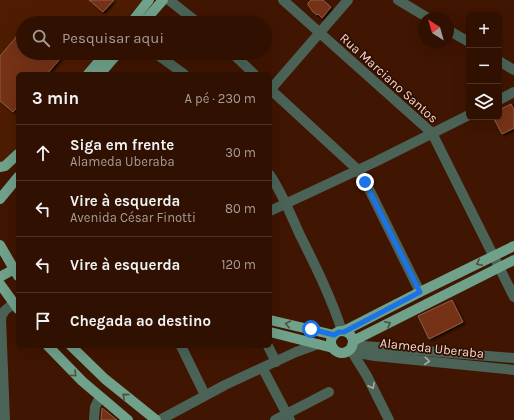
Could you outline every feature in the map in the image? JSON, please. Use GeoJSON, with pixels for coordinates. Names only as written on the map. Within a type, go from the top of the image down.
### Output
{"type":"FeatureCollection","features":[{"type":"Feature","properties":{"kind":"main road"},"geometry":{"type":"LineString","coordinates":[[136,16],[149,0]]}},
{"type":"Feature","properties":{"kind":"main road"},"geometry":{"type":"LineString","coordinates":[[149,16],[163,0]]}},
{"type":"Feature","properties":{"kind":"main road"},"geometry":{"type":"LineString","coordinates":[[90,72],[100,60]]}},
{"type":"Feature","properties":{"kind":"main road"},"geometry":{"type":"LineString","coordinates":[[102,72],[112,60]]}},
{"type":"Feature","properties":{"kind":"main road"},"geometry":{"type":"LineString","coordinates":[[0,167],[5,166],[16,156]]}},
{"type":"Feature","properties":{"kind":"main road"},"geometry":{"type":"LineString","coordinates":[[0,199],[16,179]]}},
{"type":"Feature","properties":{"kind":"main road"},"geometry":{"type":"LineString","coordinates":[[0,245],[16,271]]}},
{"type":"Feature","properties":{"kind":"main road"},"geometry":{"type":"LineString","coordinates":[[333,348],[331,343],[340,333],[514,246]]}},
{"type":"Feature","properties":{"kind":"main road"},"geometry":{"type":"LineString","coordinates":[[272,320],[350,335],[351,348],[514,260]]}},
{"type":"Feature","properties":{"kind":"main road"},"geometry":{"type":"LineString","coordinates":[[0,277],[16,273]]}},
{"type":"Feature","properties":{"kind":"main road"},"geometry":{"type":"LineString","coordinates":[[16,274],[0,284],[16,307]]}},
{"type":"Feature","properties":{"kind":"main road","name":"Alameda Uberaba"},"geometry":{"type":"LineString","coordinates":[[272,332],[333,348],[340,352],[351,348]]}},
{"type":"Feature","properties":{"kind":"main road"},"geometry":{"type":"LineString","coordinates":[[50,348],[66,367],[128,420]]}},
{"type":"Feature","properties":{"kind":"main road"},"geometry":{"type":"LineString","coordinates":[[73,348],[105,379],[156,420]]}},
{"type":"Feature","properties":{"kind":"street"},"geometry":{"type":"LineString","coordinates":[[169,0],[189,16]]}},
{"type":"Feature","properties":{"kind":"street","name":"Rua Marciano Santos"},"geometry":{"type":"LineString","coordinates":[[283,0],[432,133],[514,297]]}},
{"type":"Feature","properties":{"kind":"street"},"geometry":{"type":"LineString","coordinates":[[272,87],[348,0]]}},
{"type":"Feature","properties":{"kind":"street"},"geometry":{"type":"LineString","coordinates":[[398,0],[418,12]]}},
{"type":"Feature","properties":{"kind":"street"},"geometry":{"type":"LineString","coordinates":[[454,33],[466,40]]}},
{"type":"Feature","properties":{"kind":"street"},"geometry":{"type":"LineString","coordinates":[[165,60],[181,72]]}},
{"type":"Feature","properties":{"kind":"street"},"geometry":{"type":"LineString","coordinates":[[239,60],[252,72]]}},
{"type":"Feature","properties":{"kind":"street"},"geometry":{"type":"LineString","coordinates":[[502,62],[514,70]]}},
{"type":"Feature","properties":{"kind":"street"},"geometry":{"type":"LineString","coordinates":[[272,91],[358,170],[420,292]]}},
{"type":"Feature","properties":{"kind":"street"},"geometry":{"type":"LineString","coordinates":[[502,99],[513,95]]}},
{"type":"Feature","properties":{"kind":"street"},"geometry":{"type":"LineString","coordinates":[[272,210],[358,170],[466,116]]}},
{"type":"Feature","properties":{"kind":"street"},"geometry":{"type":"LineString","coordinates":[[272,179],[286,204],[335,310],[340,333]]}},
{"type":"Feature","properties":{"kind":"street"},"geometry":{"type":"LineString","coordinates":[[5,420],[1,320],[3,312],[7,308],[16,307]]}},
{"type":"Feature","properties":{"kind":"street"},"geometry":{"type":"LineString","coordinates":[[160,420],[205,395],[318,344]]}},
{"type":"Feature","properties":{"kind":"street"},"geometry":{"type":"LineString","coordinates":[[182,348],[205,395]]}},
{"type":"Feature","properties":{"kind":"street"},"geometry":{"type":"LineString","coordinates":[[269,348],[276,362]]}},
{"type":"Feature","properties":{"kind":"street"},"geometry":{"type":"LineString","coordinates":[[351,348],[389,420]]}},
{"type":"Feature","properties":{"kind":"street","name":"Alameda Uberaba"},"geometry":{"type":"LineString","coordinates":[[351,348],[514,358]]}},
{"type":"Feature","properties":{"kind":"street","name":"Alameda Uberaba"},"geometry":{"type":"LineString","coordinates":[[351,348],[413,360],[514,370]]}},
{"type":"Feature","properties":{"kind":"street"},"geometry":{"type":"LineString","coordinates":[[263,369],[288,417]]}},
{"type":"Feature","properties":{"kind":"street"},"geometry":{"type":"LineString","coordinates":[[275,420],[288,417],[329,392]]}},
{"type":"Feature","properties":{"kind":"street"},"geometry":{"type":"LineString","coordinates":[[94,420],[95,407],[100,397]]}},
{"type":"Feature","properties":{"kind":"shaded area"},"geometry":{"type":"Polygon","coordinates":[[[0,0],[142,0],[129,16],[16,16],[16,60],[92,60],[83,72],[16,72],[16,149],[9,157],[0,163],[0,0]]]}},
{"type":"Feature","properties":{"kind":"building"},"geometry":{"type":"Polygon","coordinates":[[[89,0],[114,0],[103,12],[89,0]]]}},
{"type":"Feature","properties":{"kind":"building"},"geometry":{"type":"Polygon","coordinates":[[[311,0],[323,0],[331,7],[322,18],[313,12],[308,5],[311,0]]]}},
{"type":"Feature","properties":{"kind":"building"},"geometry":{"type":"Polygon","coordinates":[[[16,37],[16,60],[59,60],[49,72],[16,72],[16,108],[13,112],[0,101],[0,56],[16,37]]]}},
{"type":"Feature","properties":{"kind":"building"},"geometry":{"type":"Polygon","coordinates":[[[511,104],[514,110],[514,128],[502,134],[495,120],[502,120],[502,108],[511,104]]]}},
{"type":"Feature","properties":{"kind":"building"},"geometry":{"type":"Polygon","coordinates":[[[452,300],[463,322],[429,339],[418,316],[452,300]]]}},
{"type":"Feature","properties":{"kind":"building"},"geometry":{"type":"Polygon","coordinates":[[[102,408],[117,420],[101,420],[102,408]]]}},
{"type":"Feature","properties":{"kind":"route"},"geometry":{"type":"LineString","coordinates":[[311,329],[334,335],[342,331],[344,332],[420,292],[365,182]]}}]}
